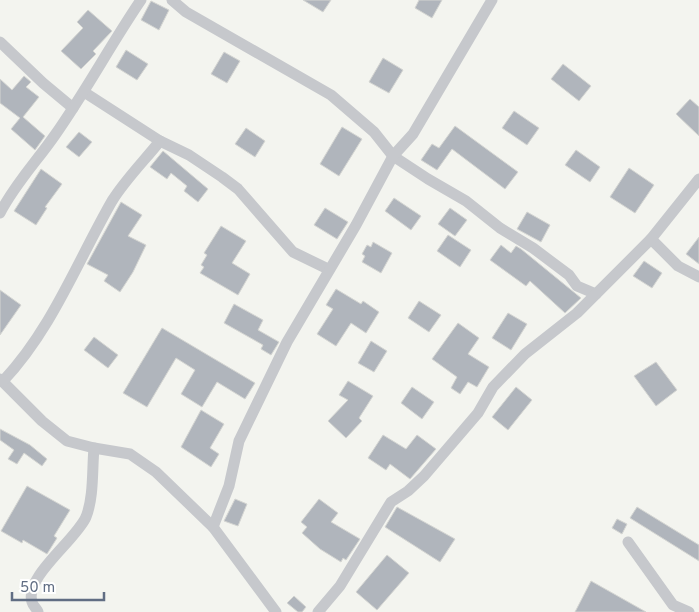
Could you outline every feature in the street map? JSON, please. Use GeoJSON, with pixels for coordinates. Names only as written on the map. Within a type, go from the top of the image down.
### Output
{"type":"FeatureCollection","features":[{"type":"Feature","properties":{"kind":"street"},"geometry":{"type":"LineString","coordinates":[[0,212],[12,192],[84,92],[141,0]]}},
{"type":"Feature","properties":{"kind":"street"},"geometry":{"type":"LineString","coordinates":[[172,0],[186,12],[331,95],[374,132],[393,156],[466,201],[500,228],[533,248],[569,275],[577,286],[596,294]]}},
{"type":"Feature","properties":{"kind":"street"},"geometry":{"type":"LineString","coordinates":[[213,527],[229,486],[239,441],[287,342],[328,269],[356,225],[393,156],[413,134],[492,0]]}},
{"type":"Feature","properties":{"kind":"street"},"geometry":{"type":"LineString","coordinates":[[0,42],[73,108]]}},
{"type":"Feature","properties":{"kind":"street"},"geometry":{"type":"LineString","coordinates":[[84,92],[160,141],[190,155],[238,189],[293,252],[328,269]]}},
{"type":"Feature","properties":{"kind":"street"},"geometry":{"type":"LineString","coordinates":[[160,141],[113,200],[51,318],[19,364],[1,380],[42,420],[67,441],[130,454],[156,472],[213,527],[276,612]]}},
{"type":"Feature","properties":{"kind":"street"},"geometry":{"type":"LineString","coordinates":[[318,612],[340,586],[391,502],[408,491],[424,476],[478,413],[493,387],[525,354],[555,332],[596,294],[650,239],[699,178]]}},
{"type":"Feature","properties":{"kind":"street"},"geometry":{"type":"LineString","coordinates":[[650,239],[678,266],[699,277]]}},
{"type":"Feature","properties":{"kind":"street"},"geometry":{"type":"LineString","coordinates":[[38,612],[32,602],[33,588],[46,566],[77,532],[86,516],[94,448]]}},
{"type":"Feature","properties":{"kind":"street"},"geometry":{"type":"LineString","coordinates":[[628,542],[673,605],[689,612]]}},
{"type":"Feature","properties":{"kind":"building"},"geometry":{"type":"Polygon","coordinates":[[[303,0],[331,0],[323,12],[303,0]]]}},
{"type":"Feature","properties":{"kind":"building"},"geometry":{"type":"Polygon","coordinates":[[[419,0],[442,0],[432,18],[415,8],[419,0]]]}},
{"type":"Feature","properties":{"kind":"building"},"geometry":{"type":"Polygon","coordinates":[[[151,1],[169,10],[159,30],[141,20],[151,1]]]}},
{"type":"Feature","properties":{"kind":"building"},"geometry":{"type":"Polygon","coordinates":[[[88,10],[112,31],[93,51],[96,54],[81,69],[61,51],[83,28],[77,22],[88,10]]]}},
{"type":"Feature","properties":{"kind":"building"},"geometry":{"type":"Polygon","coordinates":[[[126,50],[148,64],[137,80],[116,67],[126,50]]]}},
{"type":"Feature","properties":{"kind":"building"},"geometry":{"type":"Polygon","coordinates":[[[224,52],[240,61],[227,83],[211,74],[224,52]]]}},
{"type":"Feature","properties":{"kind":"building"},"geometry":{"type":"Polygon","coordinates":[[[383,58],[403,70],[389,93],[369,82],[383,58]]]}},
{"type":"Feature","properties":{"kind":"building"},"geometry":{"type":"Polygon","coordinates":[[[563,64],[591,86],[579,101],[551,79],[563,64]]]}},
{"type":"Feature","properties":{"kind":"building"},"geometry":{"type":"Polygon","coordinates":[[[24,76],[31,82],[26,87],[39,97],[23,117],[45,136],[35,150],[11,129],[20,118],[0,103],[0,79],[12,90],[24,76]]]}},
{"type":"Feature","properties":{"kind":"building"},"geometry":{"type":"Polygon","coordinates":[[[690,99],[699,107],[699,136],[676,114],[690,99]]]}},
{"type":"Feature","properties":{"kind":"building"},"geometry":{"type":"Polygon","coordinates":[[[514,111],[539,128],[527,145],[502,128],[514,111]]]}},
{"type":"Feature","properties":{"kind":"building"},"geometry":{"type":"Polygon","coordinates":[[[455,126],[518,172],[505,189],[452,149],[437,170],[421,160],[432,144],[439,148],[455,126]]]}},
{"type":"Feature","properties":{"kind":"building"},"geometry":{"type":"Polygon","coordinates":[[[342,127],[362,139],[339,176],[320,164],[342,127]]]}},
{"type":"Feature","properties":{"kind":"building"},"geometry":{"type":"Polygon","coordinates":[[[246,128],[265,141],[255,157],[235,144],[246,128]]]}},
{"type":"Feature","properties":{"kind":"building"},"geometry":{"type":"Polygon","coordinates":[[[79,132],[92,142],[79,157],[66,147],[79,132]]]}},
{"type":"Feature","properties":{"kind":"building"},"geometry":{"type":"Polygon","coordinates":[[[576,150],[600,167],[590,182],[565,165],[576,150]]]}},
{"type":"Feature","properties":{"kind":"building"},"geometry":{"type":"Polygon","coordinates":[[[163,151],[208,189],[198,202],[184,191],[187,186],[171,173],[167,179],[150,167],[163,151]]]}},
{"type":"Feature","properties":{"kind":"building"},"geometry":{"type":"Polygon","coordinates":[[[629,168],[654,185],[635,213],[610,197],[629,168]]]}},
{"type":"Feature","properties":{"kind":"building"},"geometry":{"type":"Polygon","coordinates":[[[41,169],[62,184],[45,207],[47,208],[36,225],[14,211],[41,169]]]}},
{"type":"Feature","properties":{"kind":"building"},"geometry":{"type":"Polygon","coordinates":[[[394,198],[421,216],[411,230],[385,211],[394,198]]]}},
{"type":"Feature","properties":{"kind":"building"},"geometry":{"type":"Polygon","coordinates":[[[121,202],[142,215],[128,236],[146,245],[133,272],[120,292],[104,281],[108,275],[87,264],[121,202]]]}},
{"type":"Feature","properties":{"kind":"building"},"geometry":{"type":"Polygon","coordinates":[[[325,208],[348,222],[337,239],[314,225],[325,208]]]}},
{"type":"Feature","properties":{"kind":"building"},"geometry":{"type":"Polygon","coordinates":[[[450,208],[467,220],[455,236],[438,224],[450,208]]]}},
{"type":"Feature","properties":{"kind":"building"},"geometry":{"type":"Polygon","coordinates":[[[527,212],[550,225],[541,242],[517,229],[527,212]]]}},
{"type":"Feature","properties":{"kind":"building"},"geometry":{"type":"Polygon","coordinates":[[[221,226],[246,241],[232,263],[250,274],[238,295],[200,273],[204,267],[201,265],[207,255],[204,253],[221,226]]]}},
{"type":"Feature","properties":{"kind":"building"},"geometry":{"type":"Polygon","coordinates":[[[448,235],[471,250],[460,267],[437,251],[448,235]]]}},
{"type":"Feature","properties":{"kind":"building"},"geometry":{"type":"Polygon","coordinates":[[[699,237],[699,264],[686,254],[699,237]]]}},
{"type":"Feature","properties":{"kind":"building"},"geometry":{"type":"Polygon","coordinates":[[[373,242],[392,253],[381,273],[362,262],[365,256],[362,254],[367,245],[371,247],[373,242]]]}},
{"type":"Feature","properties":{"kind":"building"},"geometry":{"type":"Polygon","coordinates":[[[501,245],[511,253],[516,246],[521,249],[581,298],[565,313],[530,281],[526,286],[490,260],[501,245]]]}},
{"type":"Feature","properties":{"kind":"building"},"geometry":{"type":"Polygon","coordinates":[[[644,261],[662,273],[652,288],[633,276],[644,261]]]}},
{"type":"Feature","properties":{"kind":"building"},"geometry":{"type":"Polygon","coordinates":[[[336,289],[361,304],[363,301],[379,312],[366,333],[351,323],[336,346],[317,334],[333,309],[326,305],[336,289]]]}},
{"type":"Feature","properties":{"kind":"building"},"geometry":{"type":"Polygon","coordinates":[[[0,290],[21,305],[0,335],[0,290]]]}},
{"type":"Feature","properties":{"kind":"building"},"geometry":{"type":"Polygon","coordinates":[[[419,301],[441,315],[429,332],[408,318],[419,301]]]}},
{"type":"Feature","properties":{"kind":"building"},"geometry":{"type":"Polygon","coordinates":[[[234,304],[263,320],[258,330],[279,342],[271,355],[261,349],[263,345],[224,323],[234,304]]]}},
{"type":"Feature","properties":{"kind":"building"},"geometry":{"type":"Polygon","coordinates":[[[508,313],[527,324],[511,350],[492,338],[508,313]]]}},
{"type":"Feature","properties":{"kind":"building"},"geometry":{"type":"Polygon","coordinates":[[[458,323],[479,338],[468,354],[489,367],[477,387],[468,382],[460,394],[451,388],[457,377],[432,359],[458,323]]]}},
{"type":"Feature","properties":{"kind":"building"},"geometry":{"type":"Polygon","coordinates":[[[162,328],[255,383],[245,399],[217,382],[202,407],[181,394],[195,370],[176,358],[147,407],[123,393],[162,328]]]}},
{"type":"Feature","properties":{"kind":"building"},"geometry":{"type":"Polygon","coordinates":[[[94,337],[118,355],[108,368],[84,350],[94,337]]]}},
{"type":"Feature","properties":{"kind":"building"},"geometry":{"type":"Polygon","coordinates":[[[371,341],[387,351],[374,372],[358,363],[371,341]]]}},
{"type":"Feature","properties":{"kind":"building"},"geometry":{"type":"Polygon","coordinates":[[[656,362],[677,390],[656,406],[634,376],[656,362]]]}},
{"type":"Feature","properties":{"kind":"building"},"geometry":{"type":"Polygon","coordinates":[[[348,381],[373,396],[359,418],[362,421],[346,438],[328,421],[348,400],[339,395],[348,381]]]}},
{"type":"Feature","properties":{"kind":"building"},"geometry":{"type":"Polygon","coordinates":[[[412,387],[434,402],[422,419],[401,403],[412,387]]]}},
{"type":"Feature","properties":{"kind":"building"},"geometry":{"type":"Polygon","coordinates":[[[516,387],[532,400],[508,430],[492,417],[516,387]]]}},
{"type":"Feature","properties":{"kind":"building"},"geometry":{"type":"Polygon","coordinates":[[[201,410],[224,424],[210,448],[219,454],[211,467],[181,447],[201,410]]]}},
{"type":"Feature","properties":{"kind":"building"},"geometry":{"type":"Polygon","coordinates":[[[0,429],[30,445],[47,459],[42,466],[24,453],[17,464],[8,459],[14,450],[0,440],[0,429]]]}},
{"type":"Feature","properties":{"kind":"building"},"geometry":{"type":"Polygon","coordinates":[[[383,435],[406,449],[417,435],[436,449],[410,479],[390,464],[386,470],[368,458],[383,435]]]}},
{"type":"Feature","properties":{"kind":"building"},"geometry":{"type":"Polygon","coordinates":[[[27,486],[70,510],[54,536],[57,538],[47,554],[23,540],[22,543],[1,531],[27,486]]]}},
{"type":"Feature","properties":{"kind":"building"},"geometry":{"type":"Polygon","coordinates":[[[235,499],[247,504],[238,526],[224,521],[235,499]]]}},
{"type":"Feature","properties":{"kind":"building"},"geometry":{"type":"Polygon","coordinates":[[[319,499],[338,513],[331,522],[360,539],[346,560],[343,558],[341,562],[320,549],[302,533],[307,527],[301,522],[319,499]]]}},
{"type":"Feature","properties":{"kind":"building"},"geometry":{"type":"Polygon","coordinates":[[[397,507],[455,539],[440,562],[385,527],[397,507]]]}},
{"type":"Feature","properties":{"kind":"building"},"geometry":{"type":"Polygon","coordinates":[[[637,507],[699,545],[699,561],[630,518],[637,507]]]}},
{"type":"Feature","properties":{"kind":"building"},"geometry":{"type":"Polygon","coordinates":[[[617,519],[627,524],[622,534],[612,528],[617,519]]]}},
{"type":"Feature","properties":{"kind":"building"},"geometry":{"type":"Polygon","coordinates":[[[387,555],[409,573],[377,610],[356,592],[387,555]]]}},
{"type":"Feature","properties":{"kind":"building"},"geometry":{"type":"Polygon","coordinates":[[[591,581],[646,612],[575,612],[591,581]]]}},
{"type":"Feature","properties":{"kind":"building"},"geometry":{"type":"Polygon","coordinates":[[[294,596],[306,607],[302,612],[298,612],[287,603],[294,596]]]}}]}
